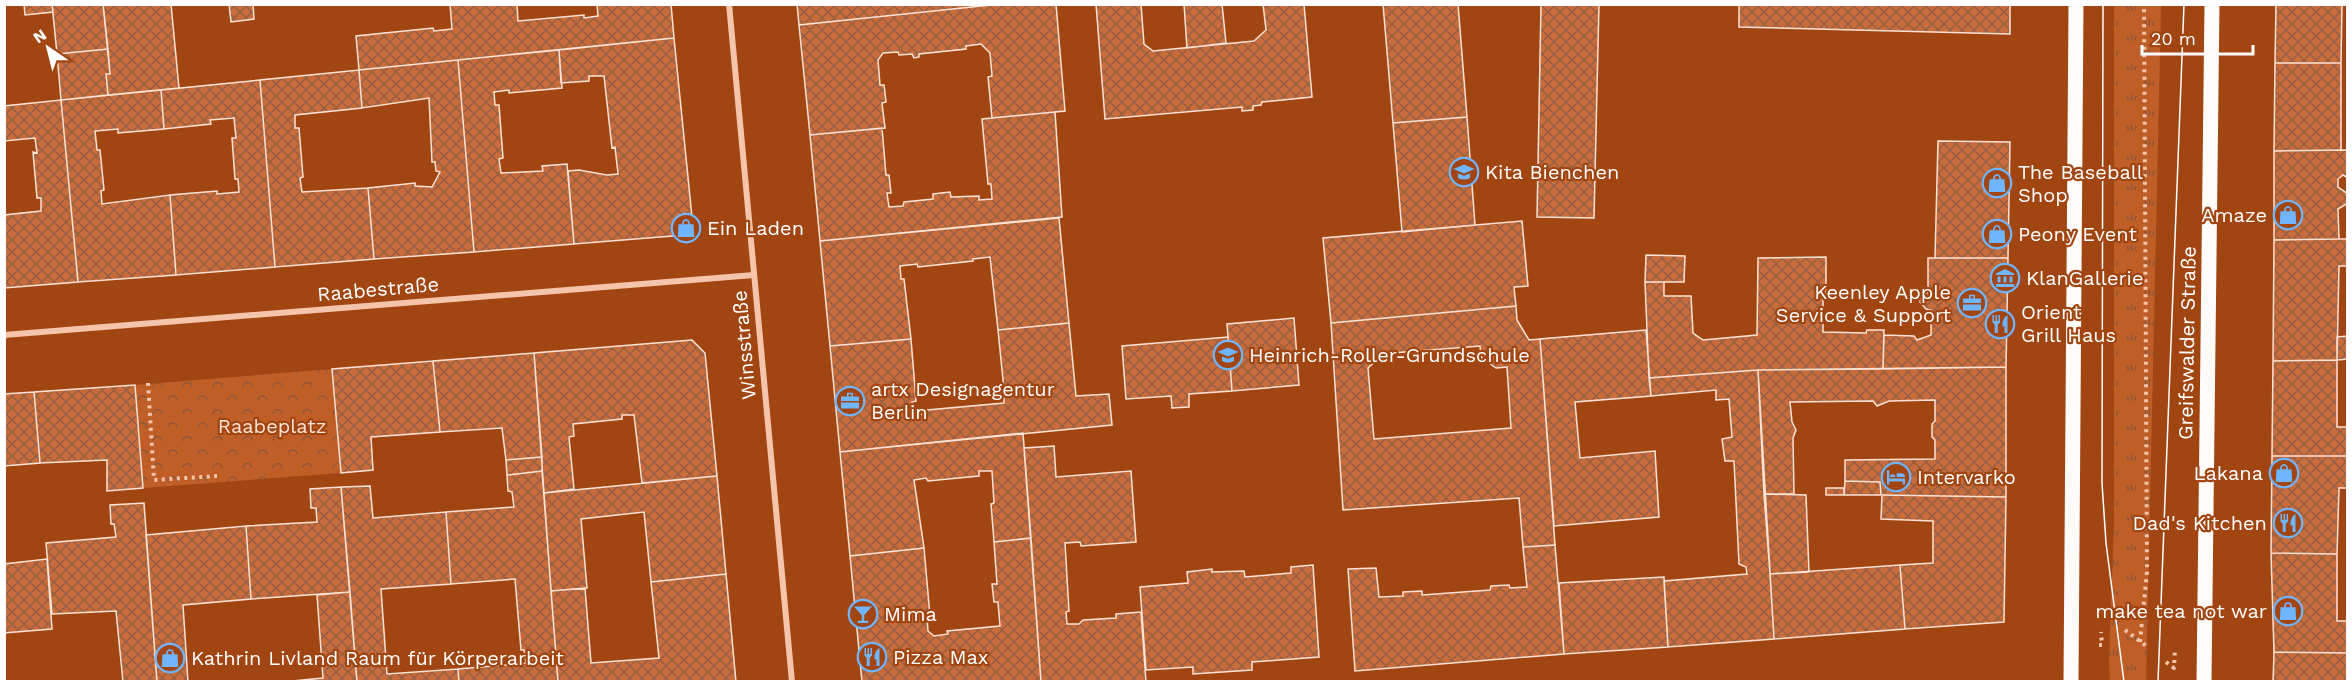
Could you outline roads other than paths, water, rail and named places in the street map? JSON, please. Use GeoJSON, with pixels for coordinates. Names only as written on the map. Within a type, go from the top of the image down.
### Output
{"type":"FeatureCollection","features":[{"type":"Feature","properties":{"kind":"main road"},"geometry":{"type":"LineString","coordinates":[[2071,681],[2076,4]]}},
{"type":"Feature","properties":{"kind":"main road","name":"Greifswalder Straße"},"geometry":{"type":"LineString","coordinates":[[2204,681],[2212,4]]}},
{"type":"Feature","properties":{"kind":"street","name":"Winsstraße"},"geometry":{"type":"LineString","coordinates":[[729,4],[792,681]]}},
{"type":"Feature","properties":{"kind":"street","name":"Raabestraße"},"geometry":{"type":"LineString","coordinates":[[4,335],[707,280],[754,274]]}},
{"type":"Feature","properties":{"kind":"tram line"},"geometry":{"type":"LineString","coordinates":[[2103,4],[2102,483],[2106,543],[2124,682]]}},
{"type":"Feature","properties":{"kind":"tram line"},"geometry":{"type":"LineString","coordinates":[[2158,682],[2184,4]]}},
{"type":"Feature","properties":{"kind":"place","name":"Kita Bienchen"},"geometry":{"type":"Point","coordinates":[1464,172]}},
{"type":"Feature","properties":{"kind":"place","name":"The Baseball Shop"},"geometry":{"type":"Point","coordinates":[1997,183]}},
{"type":"Feature","properties":{"kind":"place","name":"Amaze"},"geometry":{"type":"Point","coordinates":[2288,215]}},
{"type":"Feature","properties":{"kind":"place","name":"Ein Laden"},"geometry":{"type":"Point","coordinates":[686,228]}},
{"type":"Feature","properties":{"kind":"place","name":"Peony Event"},"geometry":{"type":"Point","coordinates":[1997,234]}},
{"type":"Feature","properties":{"kind":"place","name":"KlanGallerie"},"geometry":{"type":"Point","coordinates":[2005,278]}},
{"type":"Feature","properties":{"kind":"place","name":"Keenley Apple Service & Support"},"geometry":{"type":"Point","coordinates":[1972,303]}},
{"type":"Feature","properties":{"kind":"place","name":"Orient Grill Haus"},"geometry":{"type":"Point","coordinates":[2000,324]}},
{"type":"Feature","properties":{"kind":"place","name":"Heinrich-Roller-Grundschule"},"geometry":{"type":"Point","coordinates":[1228,355]}},
{"type":"Feature","properties":{"kind":"place","name":"artx Designagentur Berlin"},"geometry":{"type":"Point","coordinates":[850,401]}},
{"type":"Feature","properties":{"kind":"place","name":"Lakana"},"geometry":{"type":"Point","coordinates":[2284,473]}},
{"type":"Feature","properties":{"kind":"place","name":"Intervarko"},"geometry":{"type":"Point","coordinates":[1896,477]}},
{"type":"Feature","properties":{"kind":"place","name":"Dad's Kitchen"},"geometry":{"type":"Point","coordinates":[2288,523]}},
{"type":"Feature","properties":{"kind":"place","name":"make tea not war"},"geometry":{"type":"Point","coordinates":[2288,611]}},
{"type":"Feature","properties":{"kind":"place","name":"Mima"},"geometry":{"type":"Point","coordinates":[863,614]}},
{"type":"Feature","properties":{"kind":"place","name":"Pizza Max"},"geometry":{"type":"Point","coordinates":[872,657]}},
{"type":"Feature","properties":{"kind":"place","name":"Kathrin Livland Raum für Körperarbeit"},"geometry":{"type":"Point","coordinates":[170,658]}},
{"type":"Feature","properties":{"kind":"park label","name":"Raabeplatz"},"geometry":{"type":"Point","coordinates":[272,426]}}]}
